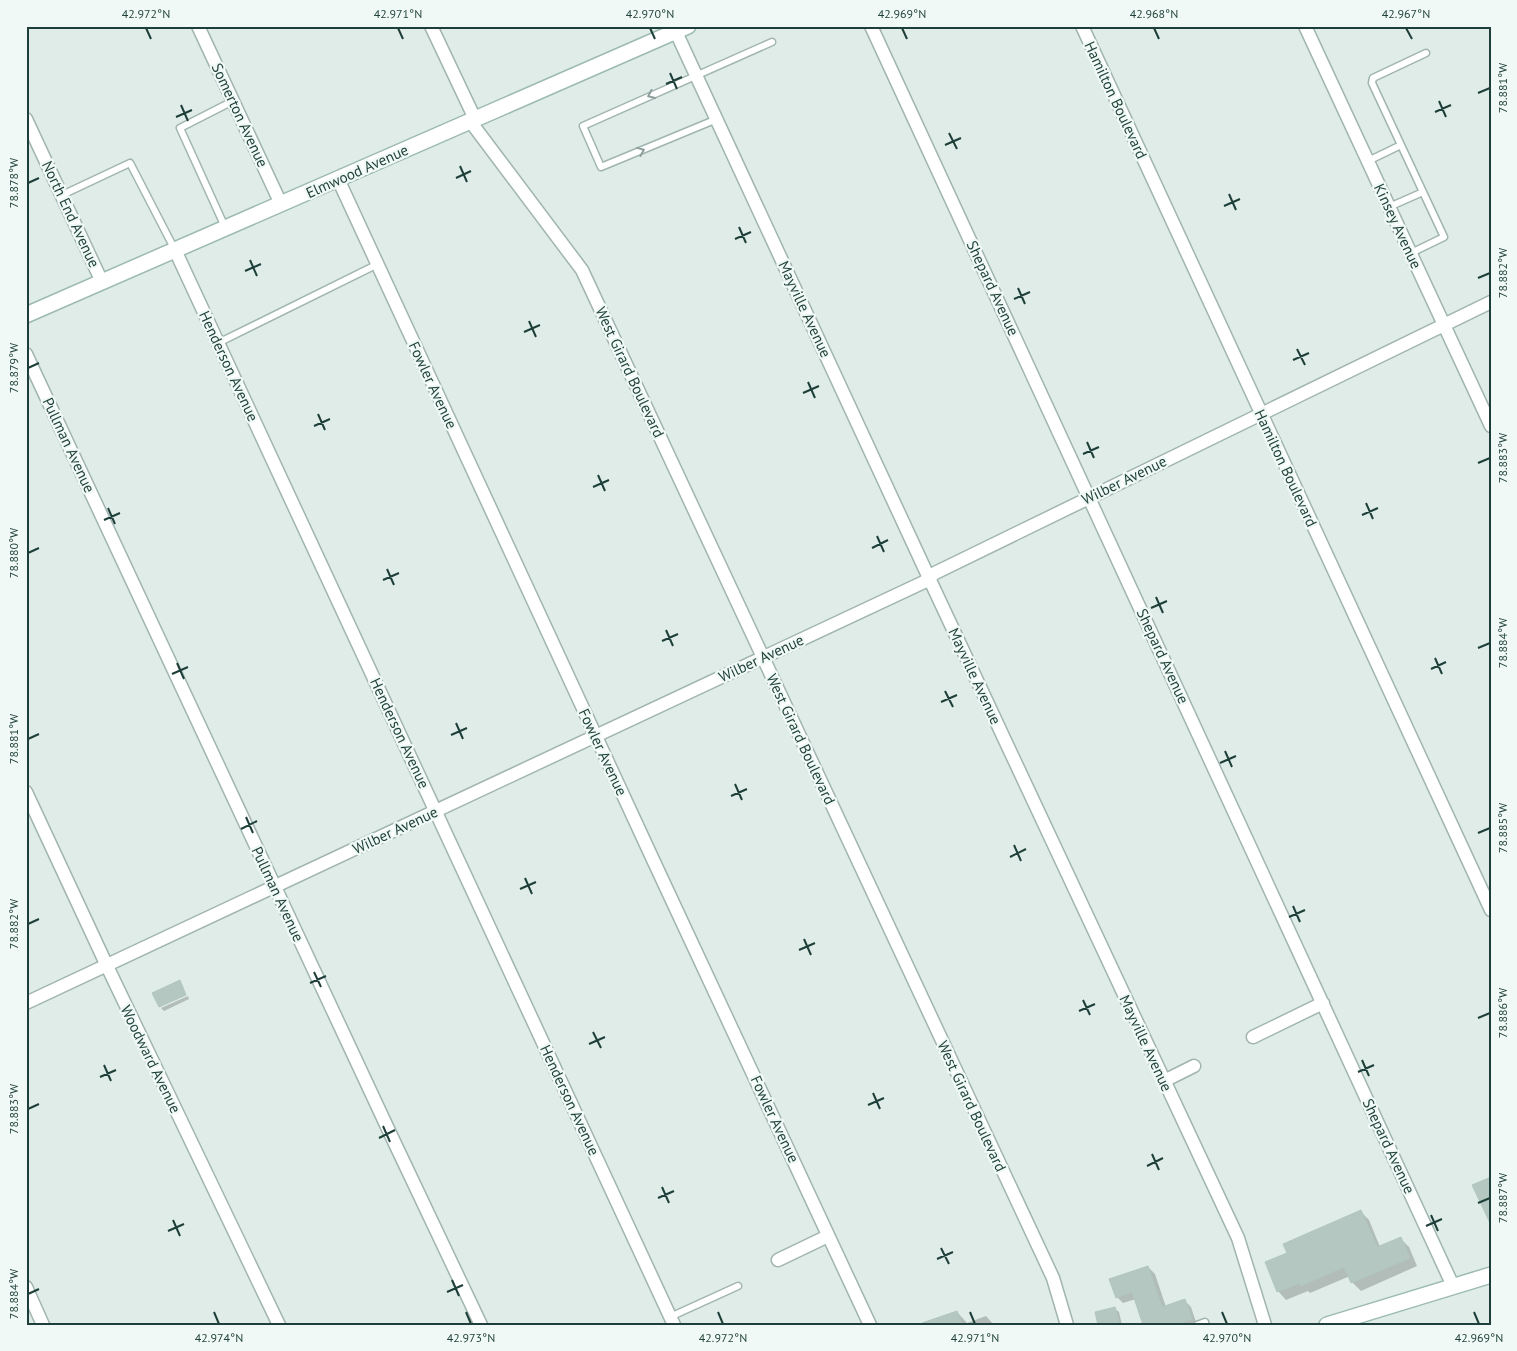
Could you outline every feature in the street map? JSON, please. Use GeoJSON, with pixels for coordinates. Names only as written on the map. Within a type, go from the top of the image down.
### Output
{"type":"FeatureCollection","features":[{"type":"Feature","properties":{"kind":"street","name":"Somerton Avenue"},"geometry":{"type":"LineString","coordinates":[[198,26],[281,204]]}},
{"type":"Feature","properties":{"kind":"street","name":"West Girard Boulevard"},"geometry":{"type":"LineString","coordinates":[[431,26],[472,120],[582,270],[1053,1278],[1068,1325]]}},
{"type":"Feature","properties":{"kind":"street","name":"Shepard Avenue"},"geometry":{"type":"LineString","coordinates":[[871,26],[1453,1286]]}},
{"type":"Feature","properties":{"kind":"street","name":"Hamilton Boulevard"},"geometry":{"type":"LineString","coordinates":[[1082,26],[1491,910]]}},
{"type":"Feature","properties":{"kind":"street","name":"Kinsey Avenue"},"geometry":{"type":"LineString","coordinates":[[1305,26],[1491,426]]}},
{"type":"Feature","properties":{"kind":"street","name":"Elmwood Avenue"},"geometry":{"type":"LineString","coordinates":[[26,315],[674,30]]}},
{"type":"Feature","properties":{"kind":"street","name":"Mayville Avenue"},"geometry":{"type":"LineString","coordinates":[[674,30],[1238,1238],[1265,1325]]}},
{"type":"Feature","properties":{"kind":"street","name":"North End Avenue"},"geometry":{"type":"LineString","coordinates":[[26,120],[102,282]]}},
{"type":"Feature","properties":{"kind":"street","name":"Fowler Avenue"},"geometry":{"type":"LineString","coordinates":[[338,179],[870,1325]]}},
{"type":"Feature","properties":{"kind":"street","name":"Henderson Avenue"},"geometry":{"type":"LineString","coordinates":[[175,250],[672,1321]]}},
{"type":"Feature","properties":{"kind":"street","name":"Wilber Avenue"},"geometry":{"type":"LineString","coordinates":[[26,1004],[929,578],[935,573],[1089,497],[1491,302]]}},
{"type":"Feature","properties":{"kind":"street","name":"Pullman Avenue"},"geometry":{"type":"LineString","coordinates":[[26,354],[481,1325]]}},
{"type":"Feature","properties":{"kind":"street","name":"Woodward Avenue"},"geometry":{"type":"LineString","coordinates":[[26,792],[279,1325]]}},
{"type":"Feature","properties":{"kind":"street"},"geometry":{"type":"LineString","coordinates":[[1253,1037],[1323,1003]]}},
{"type":"Feature","properties":{"kind":"street"},"geometry":{"type":"LineString","coordinates":[[1164,1081],[1194,1066]]}},
{"type":"Feature","properties":{"kind":"street"},"geometry":{"type":"LineString","coordinates":[[778,1260],[828,1236]]}},
{"type":"Feature","properties":{"kind":"street"},"geometry":{"type":"LineString","coordinates":[[1326,1325],[1491,1275]]}},
{"type":"Feature","properties":{"kind":"street"},"geometry":{"type":"LineString","coordinates":[[26,1287],[43,1325]]}},
{"type":"Feature","properties":{"kind":"lane"},"geometry":{"type":"LineString","coordinates":[[717,120],[601,167],[583,126],[772,42]]}},
{"type":"Feature","properties":{"kind":"lane"},"geometry":{"type":"LineString","coordinates":[[1410,253],[1444,237],[1372,82],[1373,78],[1426,53]]}},
{"type":"Feature","properties":{"kind":"lane"},"geometry":{"type":"LineString","coordinates":[[226,228],[180,128],[233,101]]}},
{"type":"Feature","properties":{"kind":"lane"},"geometry":{"type":"LineString","coordinates":[[1368,161],[1401,145]]}},
{"type":"Feature","properties":{"kind":"lane"},"geometry":{"type":"LineString","coordinates":[[62,195],[130,163],[175,250]]}},
{"type":"Feature","properties":{"kind":"lane"},"geometry":{"type":"LineString","coordinates":[[1389,207],[1423,192]]}},
{"type":"Feature","properties":{"kind":"lane"},"geometry":{"type":"LineString","coordinates":[[218,342],[378,264]]}},
{"type":"Feature","properties":{"kind":"lane"},"geometry":{"type":"LineString","coordinates":[[672,1321],[738,1286]]}},
{"type":"Feature","properties":{"kind":"lane"},"geometry":{"type":"LineString","coordinates":[[1198,1325],[1205,1322],[1206,1325]]}},
{"type":"Feature","properties":{"kind":"building"},"geometry":{"type":"Polygon","coordinates":[[[180,980],[186,995],[159,1007],[152,993],[180,980]]]}},
{"type":"Feature","properties":{"kind":"building"},"geometry":{"type":"Polygon","coordinates":[[[1491,1177],[1491,1225],[1472,1185],[1491,1177]]]}},
{"type":"Feature","properties":{"kind":"building"},"geometry":{"type":"Polygon","coordinates":[[[1361,1210],[1377,1247],[1401,1237],[1410,1258],[1351,1283],[1344,1267],[1301,1286],[1300,1283],[1277,1292],[1265,1262],[1287,1253],[1283,1244],[1361,1210]]]}},
{"type":"Feature","properties":{"kind":"building"},"geometry":{"type":"Polygon","coordinates":[[[1148,1266],[1162,1307],[1185,1299],[1192,1319],[1176,1325],[1143,1325],[1132,1292],[1116,1298],[1109,1279],[1148,1266]]]}},
{"type":"Feature","properties":{"kind":"building"},"geometry":{"type":"Polygon","coordinates":[[[1115,1307],[1120,1325],[1098,1325],[1095,1312],[1115,1307]]]}},
{"type":"Feature","properties":{"kind":"building"},"geometry":{"type":"Polygon","coordinates":[[[957,1311],[962,1325],[922,1325],[922,1323],[957,1311]]]}}]}
